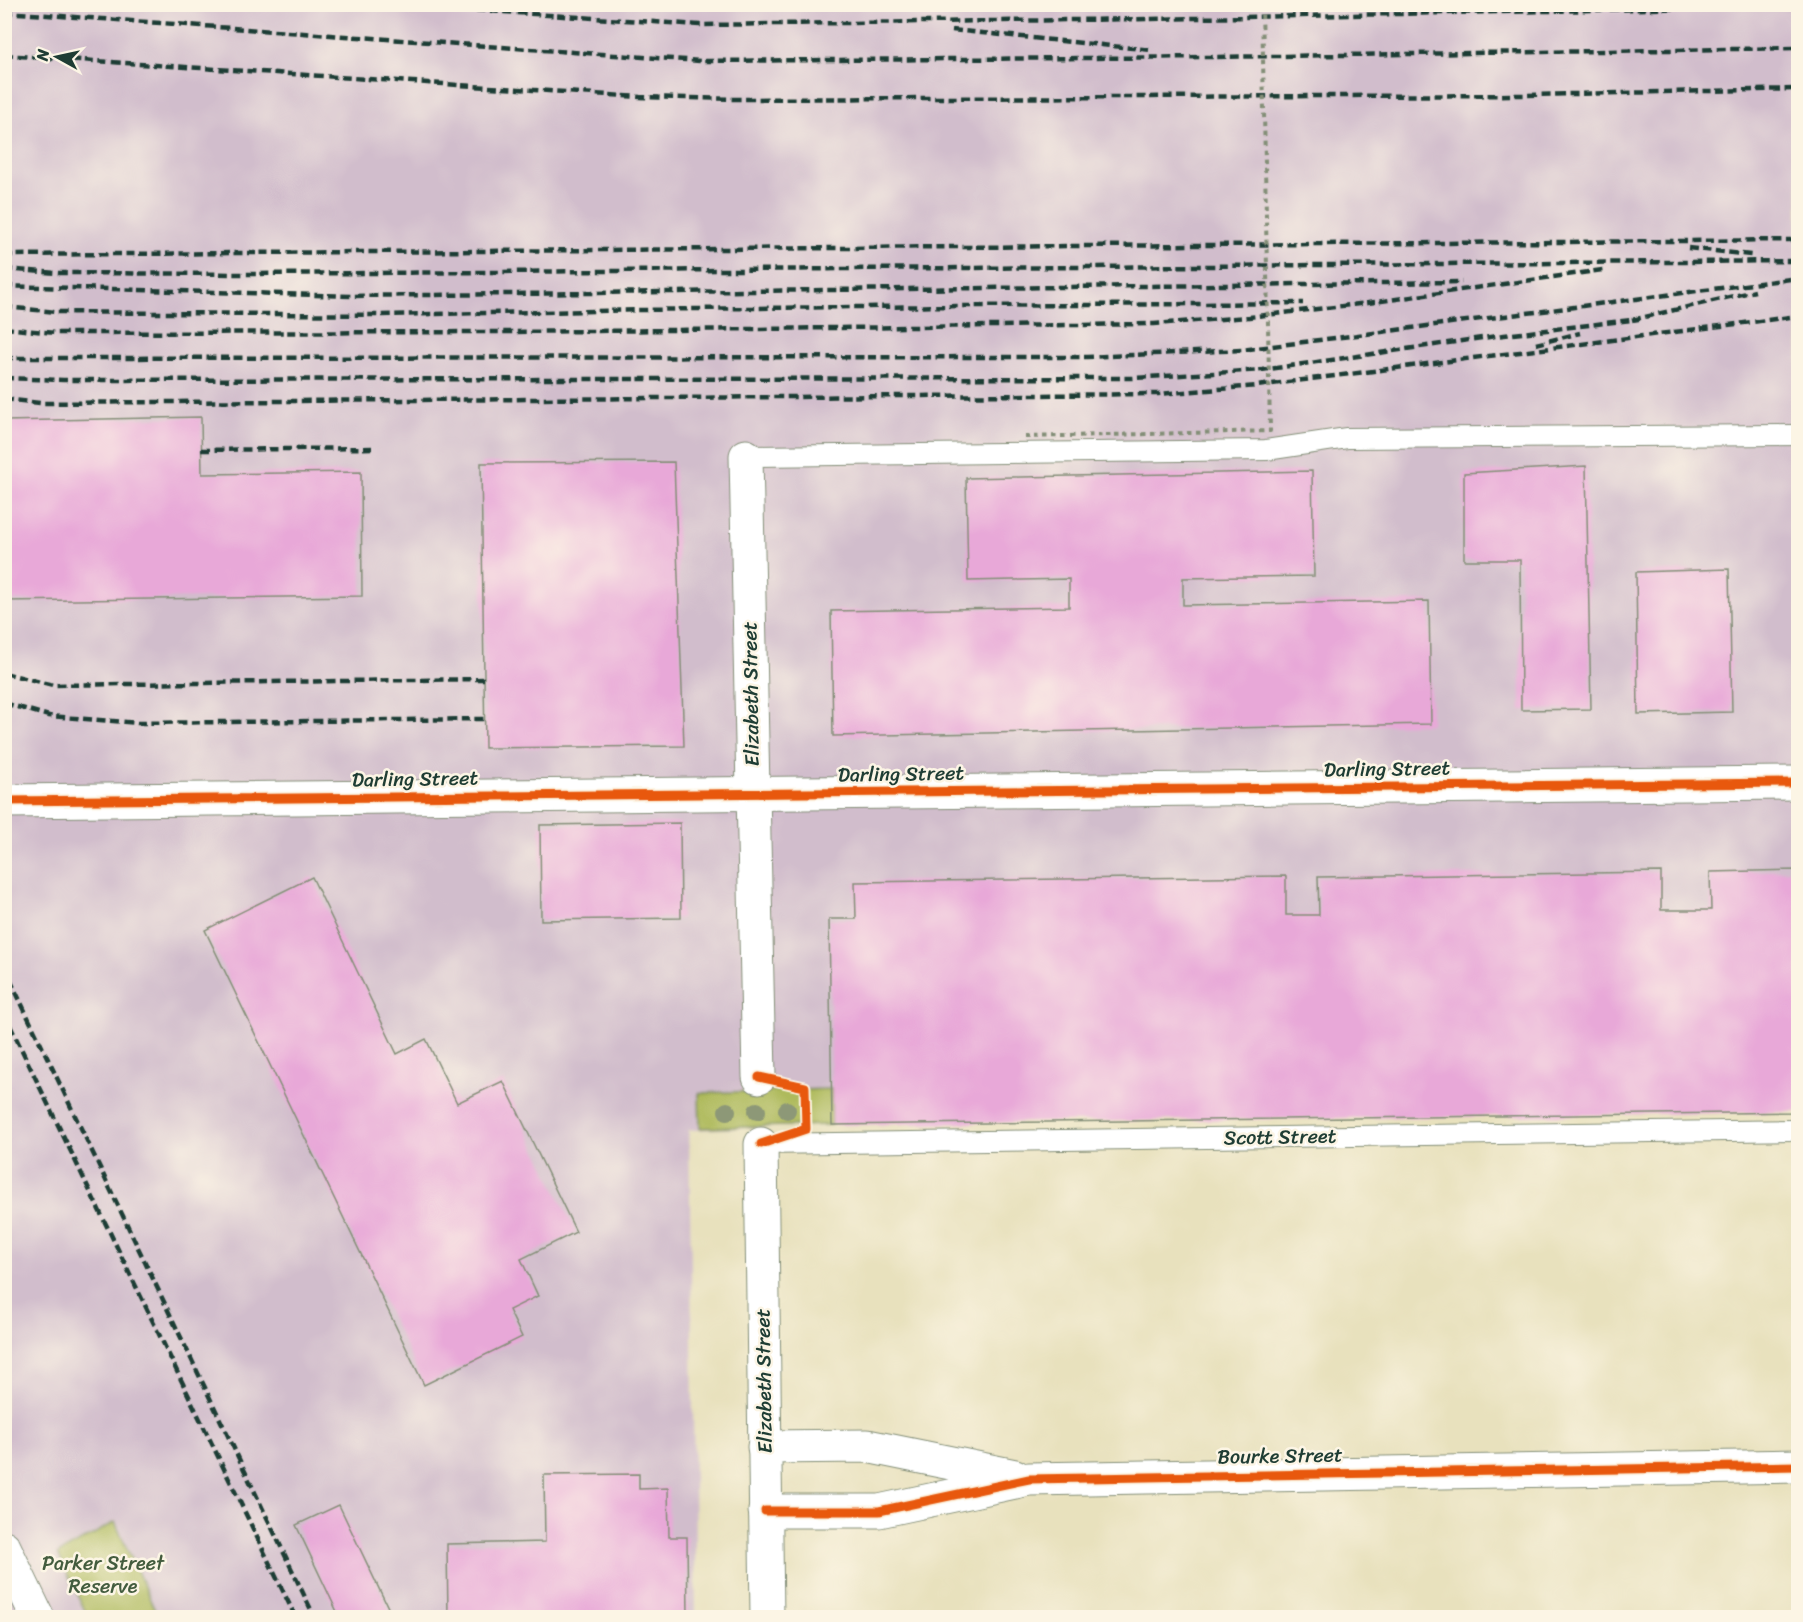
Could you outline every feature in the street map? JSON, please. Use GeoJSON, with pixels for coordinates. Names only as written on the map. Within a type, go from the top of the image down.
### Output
{"type":"FeatureCollection","features":[{"type":"Feature","properties":{"kind":"street","name":"Elizabeth Street"},"geometry":{"type":"LineString","coordinates":[[746,456],[759,1077]]}},
{"type":"Feature","properties":{"kind":"street","name":"Darling Street"},"geometry":{"type":"LineString","coordinates":[[4,801],[1798,783]]}},
{"type":"Feature","properties":{"kind":"street","name":"Elizabeth Street"},"geometry":{"type":"LineString","coordinates":[[761,1144],[767,1617]]}},
{"type":"Feature","properties":{"kind":"street","name":"Bourke Street"},"geometry":{"type":"LineString","coordinates":[[764,1447],[867,1446],[1029,1479]]}},
{"type":"Feature","properties":{"kind":"street","name":"Bourke Street"},"geometry":{"type":"LineString","coordinates":[[765,1511],[879,1511],[1029,1479],[1798,1466]]}},
{"type":"Feature","properties":{"kind":"street"},"geometry":{"type":"LineString","coordinates":[[4,1547],[38,1617]]}},
{"type":"Feature","properties":{"kind":"lane"},"geometry":{"type":"LineString","coordinates":[[746,456],[1266,450],[1347,438],[1798,435]]}},
{"type":"Feature","properties":{"kind":"lane","name":"Scott Street"},"geometry":{"type":"LineString","coordinates":[[761,1144],[1798,1130]]}},
{"type":"Feature","properties":{"kind":"path"},"geometry":{"type":"LineString","coordinates":[[1025,437],[1270,431],[1262,4]]}},
{"type":"Feature","properties":{"kind":"shaded area"},"geometry":{"type":"Polygon","coordinates":[[[5,5],[1798,5],[1798,1112],[832,1125],[689,1130],[696,1617],[5,1618],[5,5]]]}},
{"type":"Feature","properties":{"kind":"green space"},"geometry":{"type":"Polygon","coordinates":[[[831,1089],[832,1125],[700,1128],[699,1093],[831,1089]]]}},
{"type":"Feature","properties":{"kind":"green space","name":"Parker Street Reserve"},"geometry":{"type":"Polygon","coordinates":[[[115,1522],[158,1617],[88,1617],[58,1554],[115,1522]]]}},
{"type":"Feature","properties":{"kind":"building"},"geometry":{"type":"Polygon","coordinates":[[[201,417],[202,474],[361,472],[362,596],[4,601],[4,421],[201,417]]]}},
{"type":"Feature","properties":{"kind":"building"},"geometry":{"type":"Polygon","coordinates":[[[674,462],[684,746],[485,748],[481,463],[674,462]]]}},
{"type":"Feature","properties":{"kind":"building"},"geometry":{"type":"Polygon","coordinates":[[[1586,466],[1591,709],[1521,710],[1520,560],[1464,560],[1464,473],[1586,466]]]}},
{"type":"Feature","properties":{"kind":"building"},"geometry":{"type":"Polygon","coordinates":[[[1312,471],[1314,576],[1183,578],[1183,605],[1429,601],[1431,724],[833,736],[831,611],[1069,607],[1069,579],[968,581],[966,478],[1312,471]]]}},
{"type":"Feature","properties":{"kind":"building"},"geometry":{"type":"Polygon","coordinates":[[[1729,569],[1732,712],[1638,714],[1636,572],[1729,569]]]}},
{"type":"Feature","properties":{"kind":"building"},"geometry":{"type":"Polygon","coordinates":[[[680,823],[681,918],[541,920],[540,825],[680,823]]]}},
{"type":"Feature","properties":{"kind":"building"},"geometry":{"type":"Polygon","coordinates":[[[1798,870],[1798,1112],[832,1125],[829,919],[856,919],[855,882],[1286,876],[1286,915],[1319,915],[1318,877],[1661,872],[1661,910],[1711,910],[1710,872],[1798,870]]]}},
{"type":"Feature","properties":{"kind":"building"},"geometry":{"type":"Polygon","coordinates":[[[312,877],[397,1054],[426,1039],[457,1103],[503,1081],[576,1232],[521,1259],[538,1296],[509,1310],[522,1337],[424,1385],[205,930],[312,877]]]}},
{"type":"Feature","properties":{"kind":"building"},"geometry":{"type":"Polygon","coordinates":[[[639,1474],[639,1489],[668,1488],[669,1537],[687,1537],[688,1618],[448,1618],[447,1544],[545,1542],[544,1475],[639,1474]]]}},
{"type":"Feature","properties":{"kind":"building"},"geometry":{"type":"Polygon","coordinates":[[[339,1505],[393,1618],[340,1618],[296,1525],[339,1505]]]}},
{"type":"Feature","properties":{"kind":"railway"},"geometry":{"type":"LineString","coordinates":[[382,4],[700,25],[1798,6]]}},
{"type":"Feature","properties":{"kind":"railway"},"geometry":{"type":"LineString","coordinates":[[4,12],[700,61],[1214,57],[1798,48]]}},
{"type":"Feature","properties":{"kind":"railway"},"geometry":{"type":"LineString","coordinates":[[952,30],[1152,50]]}},
{"type":"Feature","properties":{"kind":"railway"},"geometry":{"type":"LineString","coordinates":[[4,55],[640,97],[737,99],[1528,95],[1798,89]]}},
{"type":"Feature","properties":{"kind":"railway"},"geometry":{"type":"LineString","coordinates":[[4,255],[1798,240]]}},
{"type":"Feature","properties":{"kind":"railway"},"geometry":{"type":"LineString","coordinates":[[1688,248],[1751,255]]}},
{"type":"Feature","properties":{"kind":"railway"},"geometry":{"type":"LineString","coordinates":[[4,269],[58,273],[252,274],[1798,261]]}},
{"type":"Feature","properties":{"kind":"railway"},"geometry":{"type":"LineString","coordinates":[[4,328],[55,333],[513,332],[1154,324],[1249,317],[1368,303],[1603,270]]}},
{"type":"Feature","properties":{"kind":"railway"},"geometry":{"type":"LineString","coordinates":[[4,358],[1087,357],[1242,350],[1798,278]]}},
{"type":"Feature","properties":{"kind":"railway"},"geometry":{"type":"LineString","coordinates":[[4,286],[352,296],[1462,282]]}},
{"type":"Feature","properties":{"kind":"railway"},"geometry":{"type":"LineString","coordinates":[[1632,320],[1755,291]]}},
{"type":"Feature","properties":{"kind":"railway"},"geometry":{"type":"LineString","coordinates":[[4,307],[57,312],[381,315],[750,308],[1303,303]]}},
{"type":"Feature","properties":{"kind":"railway"},"geometry":{"type":"LineString","coordinates":[[4,399],[40,403],[1158,394],[1257,386],[1798,316]]}},
{"type":"Feature","properties":{"kind":"railway"},"geometry":{"type":"LineString","coordinates":[[4,378],[63,380],[1133,378],[1262,370],[1496,336],[1639,319]]}},
{"type":"Feature","properties":{"kind":"railway"},"geometry":{"type":"LineString","coordinates":[[1536,344],[1580,333]]}},
{"type":"Feature","properties":{"kind":"railway"},"geometry":{"type":"LineString","coordinates":[[201,450],[376,448]]}},
{"type":"Feature","properties":{"kind":"railway"},"geometry":{"type":"LineString","coordinates":[[4,673],[53,685],[484,679]]}},
{"type":"Feature","properties":{"kind":"railway"},"geometry":{"type":"LineString","coordinates":[[4,703],[49,716],[138,723],[484,719]]}},
{"type":"Feature","properties":{"kind":"railway"},"geometry":{"type":"LineString","coordinates":[[4,967],[315,1618]]}},
{"type":"Feature","properties":{"kind":"railway"},"geometry":{"type":"LineString","coordinates":[[4,1013],[296,1618]]}},
{"type":"Feature","properties":{"kind":"cycle path"},"geometry":{"type":"LineString","coordinates":[[4,801],[1798,783]]}},
{"type":"Feature","properties":{"kind":"cycle path"},"geometry":{"type":"LineString","coordinates":[[759,1077],[805,1087],[806,1129],[761,1144]]}},
{"type":"Feature","properties":{"kind":"cycle path"},"geometry":{"type":"LineString","coordinates":[[765,1511],[879,1511],[1029,1479],[1798,1466]]}}]}
